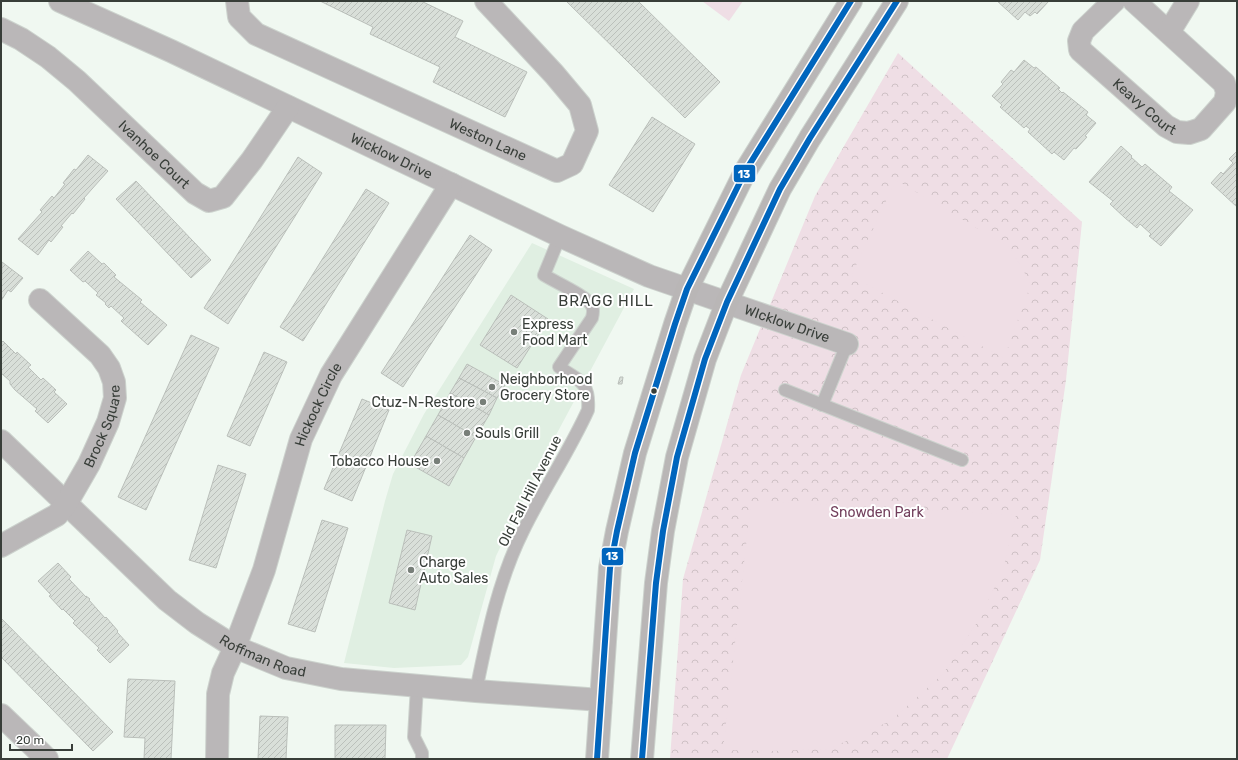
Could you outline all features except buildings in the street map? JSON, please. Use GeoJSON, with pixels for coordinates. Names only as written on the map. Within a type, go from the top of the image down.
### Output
{"type":"FeatureCollection","features":[{"type":"Feature","properties":{"kind":"main road"},"geometry":{"type":"LineString","coordinates":[[597,759],[610,568],[617,531],[635,453],[687,289],[746,170],[851,1]]}},
{"type":"Feature","properties":{"kind":"main road"},"geometry":{"type":"LineString","coordinates":[[642,759],[656,583],[663,531],[677,457],[705,359],[727,302],[784,183],[810,138],[897,1]]}},
{"type":"Feature","properties":{"kind":"street","name":"Wicklow Drive"},"geometry":{"type":"LineString","coordinates":[[60,1],[171,51],[560,236],[649,276],[727,302]]}},
{"type":"Feature","properties":{"kind":"street","name":"Weston Lane"},"geometry":{"type":"LineString","coordinates":[[237,1],[239,17],[256,34],[558,170],[572,164],[587,131],[580,105],[554,74],[486,1]]}},
{"type":"Feature","properties":{"kind":"street","name":"Keavy Court"},"geometry":{"type":"LineString","coordinates":[[1114,1],[1083,31],[1079,41],[1080,50],[1166,126],[1177,132],[1189,133],[1201,129],[1225,102],[1227,92],[1224,83],[1134,1]]}},
{"type":"Feature","properties":{"kind":"street"},"geometry":{"type":"LineString","coordinates":[[1169,32],[1188,1]]}},
{"type":"Feature","properties":{"kind":"street","name":"Ivanhoe Court"},"geometry":{"type":"LineString","coordinates":[[1,30],[21,39],[48,57],[82,86],[195,194],[209,201],[223,197],[252,160],[288,107]]}},
{"type":"Feature","properties":{"kind":"street","name":"Hickock Circle"},"geometry":{"type":"LineString","coordinates":[[217,759],[218,694],[223,673],[235,647],[264,570],[301,439],[331,375],[402,265],[451,184]]}},
{"type":"Feature","properties":{"kind":"street","name":"Brock Square"},"geometry":{"type":"LineString","coordinates":[[1,546],[45,522],[57,514],[66,504],[89,464],[108,422],[115,398],[114,382],[110,368],[100,355],[40,300]]}},
{"type":"Feature","properties":{"kind":"street","name":"WIcklow Drive"},"geometry":{"type":"LineString","coordinates":[[727,302],[847,344]]}},
{"type":"Feature","properties":{"kind":"street","name":"Roffman Road"},"geometry":{"type":"LineString","coordinates":[[1,441],[167,600],[197,623],[235,647],[266,661],[286,668],[341,679],[600,700]]}},
{"type":"Feature","properties":{"kind":"street"},"geometry":{"type":"LineString","coordinates":[[1,715],[47,759]]}},
{"type":"Feature","properties":{"kind":"lane","name":"Old Fall Hill Avenue"},"geometry":{"type":"LineString","coordinates":[[476,691],[489,627],[509,564],[522,532],[584,420],[588,410],[588,391],[583,384],[559,367],[592,318],[593,307],[585,298],[544,276],[560,236]]}},
{"type":"Feature","properties":{"kind":"lane"},"geometry":{"type":"LineString","coordinates":[[822,405],[847,344]]}},
{"type":"Feature","properties":{"kind":"lane"},"geometry":{"type":"LineString","coordinates":[[785,390],[962,460]]}},
{"type":"Feature","properties":{"kind":"lane"},"geometry":{"type":"LineString","coordinates":[[417,686],[414,737],[422,753],[422,759]]}},
{"type":"Feature","properties":{"kind":"shaded area"},"geometry":{"type":"Polygon","coordinates":[[[532,243],[634,289],[548,450],[496,556],[468,657],[461,665],[394,668],[344,663],[393,474],[424,414],[532,243]]]}},
{"type":"Feature","properties":{"kind":"green space"},"geometry":{"type":"Polygon","coordinates":[[[702,1],[743,1],[729,21],[702,1]]]}},
{"type":"Feature","properties":{"kind":"green space","name":"Snowden Park"},"geometry":{"type":"Polygon","coordinates":[[[898,53],[1082,222],[1066,380],[1040,560],[947,759],[670,759],[683,579],[741,375],[815,196],[898,53]]]}},
{"type":"Feature","properties":{"kind":"green space"},"geometry":{"type":"Polygon","coordinates":[[[896,180],[1010,248],[1031,284],[1004,358],[851,276],[896,180]]]}},
{"type":"Feature","properties":{"kind":"green space"},"geometry":{"type":"Polygon","coordinates":[[[751,501],[1016,515],[1003,570],[978,621],[943,674],[890,721],[829,749],[771,751],[723,750],[751,501]]]}},
{"type":"Feature","properties":{"kind":"transit line","name":"13"},"geometry":{"type":"LineString","coordinates":[[597,759],[610,568],[635,453],[675,324],[687,289],[746,170],[851,1]]}},
{"type":"Feature","properties":{"kind":"transit line","name":"13"},"geometry":{"type":"LineString","coordinates":[[642,759],[656,583],[663,531],[677,457],[705,359],[727,302],[780,189],[810,138],[897,1]]}},
{"type":"Feature","properties":{"kind":"place","name":"Express Food Mart"},"geometry":{"type":"Point","coordinates":[514,332]}},
{"type":"Feature","properties":{"kind":"place","name":"Neighborhood Grocery Store"},"geometry":{"type":"Point","coordinates":[492,387]}},
{"type":"Feature","properties":{"kind":"place","name":"Ctuz-N-Restore"},"geometry":{"type":"Point","coordinates":[483,402]}},
{"type":"Feature","properties":{"kind":"place","name":"Souls Grill"},"geometry":{"type":"Point","coordinates":[467,433]}},
{"type":"Feature","properties":{"kind":"place","name":"Tobacco House"},"geometry":{"type":"Point","coordinates":[437,461]}},
{"type":"Feature","properties":{"kind":"place","name":"Charge Auto Sales"},"geometry":{"type":"Point","coordinates":[411,570]}},
{"type":"Feature","properties":{"kind":"district","name":"BRAGG HILL"},"geometry":{"type":"Point","coordinates":[606,301]}}]}
